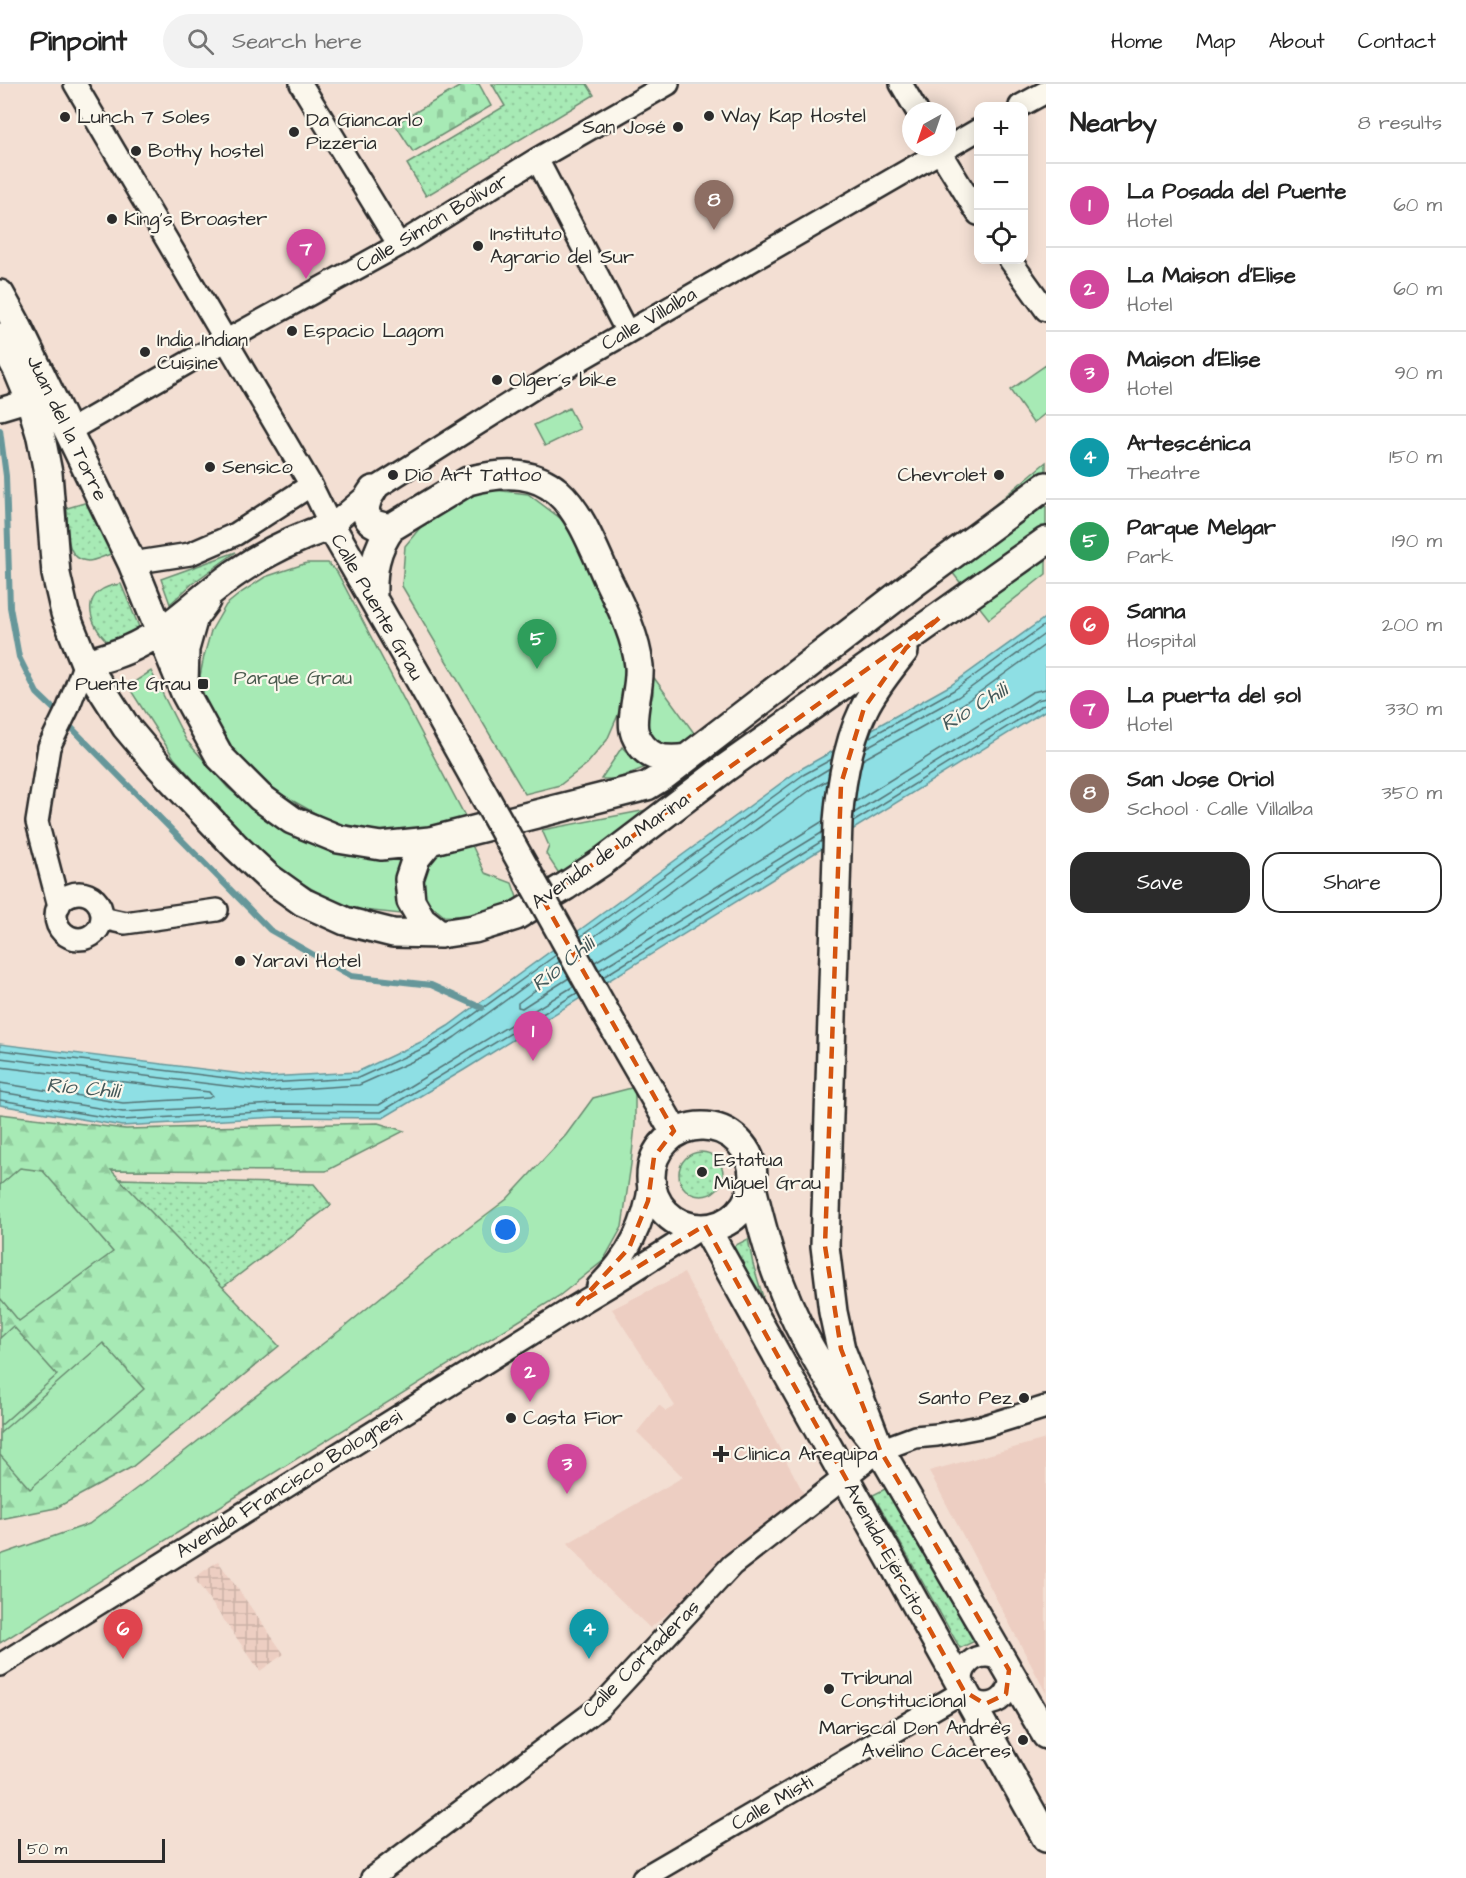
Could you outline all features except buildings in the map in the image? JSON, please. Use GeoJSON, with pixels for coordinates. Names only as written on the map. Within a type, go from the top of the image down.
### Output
{"type":"FeatureCollection","features":[{"type":"Feature","properties":{"kind":"main road","name":"Juan del la Torre"},"geometry":{"type":"LineString","coordinates":[[0,294],[5,330],[18,371],[15,405],[41,437],[48,473],[56,574],[65,613]]}},
{"type":"Feature","properties":{"kind":"main road","name":"Juan del la Torre"},"geometry":{"type":"LineString","coordinates":[[5,330],[69,431],[132,563]]}},
{"type":"Feature","properties":{"kind":"main road"},"geometry":{"type":"LineString","coordinates":[[373,598],[376,556],[392,527],[457,486],[482,477],[521,476],[546,484],[555,489],[574,509],[584,526],[632,635],[639,666],[639,690],[633,720],[638,740],[645,750],[665,760],[687,758]]}},
{"type":"Feature","properties":{"kind":"main road","name":"Avenida de la Marina"},"geometry":{"type":"LineString","coordinates":[[132,563],[185,693],[219,757],[260,797],[292,820],[338,839],[381,846],[430,842],[634,791],[655,782],[913,584],[1046,486]]}},
{"type":"Feature","properties":{"kind":"main road"},"geometry":{"type":"LineString","coordinates":[[373,490],[365,503],[368,518],[378,526],[392,527]]}},
{"type":"Feature","properties":{"kind":"main road"},"geometry":{"type":"LineString","coordinates":[[85,663],[124,651],[160,631],[215,587],[263,556],[291,541],[331,526]]}},
{"type":"Feature","properties":{"kind":"main road","name":"Calle Puente Grau"},"geometry":{"type":"LineString","coordinates":[[331,526],[675,1132]]}},
{"type":"Feature","properties":{"kind":"main road","name":"Avenida de la Marina"},"geometry":{"type":"LineString","coordinates":[[65,613],[85,663],[126,727],[158,765],[268,877],[303,902],[345,921],[393,933],[440,934],[474,929],[516,916],[566,886],[724,769],[1046,541]]}},
{"type":"Feature","properties":{"kind":"main road"},"geometry":{"type":"LineString","coordinates":[[185,693],[183,681],[185,649],[194,617],[215,587]]}},
{"type":"Feature","properties":{"kind":"main road"},"geometry":{"type":"LineString","coordinates":[[880,1450],[841,1349],[833,1312],[825,1246],[841,784],[850,746],[864,708],[906,648],[939,618]]}},
{"type":"Feature","properties":{"kind":"main road"},"geometry":{"type":"LineString","coordinates":[[430,842],[416,858],[409,879],[411,901],[422,920],[440,934]]}},
{"type":"Feature","properties":{"kind":"main road"},"geometry":{"type":"LineString","coordinates":[[752,1187],[745,1204],[733,1218],[716,1226],[704,1228],[680,1223],[663,1210],[657,1202],[650,1182],[651,1165],[662,1143],[675,1132],[697,1125],[709,1126],[731,1135],[747,1152],[751,1163],[752,1187],[763,1235],[779,1282],[799,1327],[822,1370],[849,1412],[880,1450],[1046,1735]]}},
{"type":"Feature","properties":{"kind":"main road","name":"Avenida Ejército"},"geometry":{"type":"LineString","coordinates":[[704,1228],[1046,1838]]}},
{"type":"Feature","properties":{"kind":"street","name":"Calle Puente Grau"},"geometry":{"type":"LineString","coordinates":[[75,84],[311,485],[331,526]]}},
{"type":"Feature","properties":{"kind":"street"},"geometry":{"type":"LineString","coordinates":[[302,84],[399,245]]}},
{"type":"Feature","properties":{"kind":"street","name":"Calle Simón Bolívar"},"geometry":{"type":"LineString","coordinates":[[69,431],[225,341],[399,245],[537,159],[668,84]]}},
{"type":"Feature","properties":{"kind":"street"},"geometry":{"type":"LineString","coordinates":[[901,84],[912,102]]}},
{"type":"Feature","properties":{"kind":"street"},"geometry":{"type":"LineString","coordinates":[[1027,102],[1046,92]]}},
{"type":"Feature","properties":{"kind":"street","name":"Calle Villalba"},"geometry":{"type":"LineString","coordinates":[[956,140],[974,132]]}},
{"type":"Feature","properties":{"kind":"street","name":"Calle Villalba"},"geometry":{"type":"LineString","coordinates":[[331,526],[373,490],[564,369],[926,156]]}},
{"type":"Feature","properties":{"kind":"street"},"geometry":{"type":"LineString","coordinates":[[942,156],[976,210]]}},
{"type":"Feature","properties":{"kind":"street"},"geometry":{"type":"LineString","coordinates":[[537,159],[627,332]]}},
{"type":"Feature","properties":{"kind":"street"},"geometry":{"type":"LineString","coordinates":[[1013,264],[1046,310]]}},
{"type":"Feature","properties":{"kind":"street"},"geometry":{"type":"LineString","coordinates":[[132,563],[190,554],[236,534],[311,485]]}},
{"type":"Feature","properties":{"kind":"street"},"geometry":{"type":"LineString","coordinates":[[58,906],[37,822],[50,747],[85,663]]}},
{"type":"Feature","properties":{"kind":"street"},"geometry":{"type":"LineString","coordinates":[[75,893],[89,895],[99,904],[102,918],[100,926],[89,937],[81,939],[66,935],[57,922],[58,906],[62,900],[75,893]]}},
{"type":"Feature","properties":{"kind":"street"},"geometry":{"type":"LineString","coordinates":[[102,918],[125,923],[217,910]]}},
{"type":"Feature","properties":{"kind":"street","name":"Avenida Francisco Bolognesi"},"geometry":{"type":"LineString","coordinates":[[578,1304],[611,1273],[629,1248],[648,1202],[650,1182]]}},
{"type":"Feature","properties":{"kind":"street","name":"Avenida Francisco Bolognesi"},"geometry":{"type":"LineString","coordinates":[[0,1665],[578,1304],[704,1228]]}},
{"type":"Feature","properties":{"kind":"street","name":"Calle Cortaderas"},"geometry":{"type":"LineString","coordinates":[[372,1878],[600,1707],[732,1565],[880,1450],[915,1437],[937,1436],[985,1426],[1046,1407]]}},
{"type":"Feature","properties":{"kind":"street"},"geometry":{"type":"LineString","coordinates":[[988,1656],[1000,1660],[1009,1670],[1011,1682],[1006,1694],[997,1702],[985,1704],[973,1701],[964,1691],[962,1679],[966,1667],[975,1659],[988,1656]]}},
{"type":"Feature","properties":{"kind":"street","name":"Calle Misti"},"geometry":{"type":"LineString","coordinates":[[643,1878],[964,1691]]}},
{"type":"Feature","properties":{"kind":"highlighted area"},"geometry":{"type":"Polygon","coordinates":[[[939,618],[906,648],[864,708],[841,784],[825,1246],[841,1349],[880,1450],[1009,1670],[1006,1694],[985,1704],[964,1691],[705,1225],[578,1304],[629,1248],[648,1201],[654,1157],[674,1131],[543,900],[939,618]]]}},
{"type":"Feature","properties":{"kind":"shaded area","name":"Clinica Arequipa"},"geometry":{"type":"Polygon","coordinates":[[[684,1273],[807,1499],[650,1628],[606,1586],[568,1543],[683,1477],[637,1432],[659,1405],[666,1411],[675,1406],[612,1309],[684,1273]]]}},
{"type":"Feature","properties":{"kind":"shaded area"},"geometry":{"type":"Polygon","coordinates":[[[1046,1439],[1046,1693],[929,1471],[1046,1439]]]}},
{"type":"Feature","properties":{"kind":"shaded area"},"geometry":{"type":"Polygon","coordinates":[[[218,1561],[284,1654],[260,1671],[194,1578],[218,1561]]]}},
{"type":"Feature","properties":{"kind":"green space"},"geometry":{"type":"Polygon","coordinates":[[[464,84],[479,84],[491,106],[413,152],[395,124],[464,84]]]}},
{"type":"Feature","properties":{"kind":"green space"},"geometry":{"type":"Polygon","coordinates":[[[492,84],[587,84],[594,95],[426,196],[407,164],[505,106],[492,84]]]}},
{"type":"Feature","properties":{"kind":"green space"},"geometry":{"type":"Polygon","coordinates":[[[1046,365],[1046,413],[1033,423],[1010,390],[1046,365]]]}},
{"type":"Feature","properties":{"kind":"green space"},"geometry":{"type":"Polygon","coordinates":[[[569,408],[580,429],[545,446],[534,425],[569,408]]]}},
{"type":"Feature","properties":{"kind":"green space"},"geometry":{"type":"Polygon","coordinates":[[[1046,462],[1046,574],[989,619],[937,553],[1046,462]]]}},
{"type":"Feature","properties":{"kind":"green space"},"geometry":{"type":"Polygon","coordinates":[[[486,489],[528,494],[568,524],[623,640],[625,699],[607,740],[587,764],[560,785],[525,794],[402,586],[405,546],[428,518],[486,489]]]}},
{"type":"Feature","properties":{"kind":"green space"},"geometry":{"type":"Polygon","coordinates":[[[88,502],[111,554],[88,561],[74,555],[71,548],[67,532],[67,508],[88,502]]]}},
{"type":"Feature","properties":{"kind":"green space"},"geometry":{"type":"Polygon","coordinates":[[[236,552],[193,583],[170,604],[161,579],[236,552]]]}},
{"type":"Feature","properties":{"kind":"green space","name":"Parque Grau"},"geometry":{"type":"Polygon","coordinates":[[[307,563],[328,563],[337,572],[468,822],[397,834],[333,823],[277,792],[235,752],[206,707],[200,676],[211,631],[226,605],[265,577],[307,563]]]}},
{"type":"Feature","properties":{"kind":"green space"},"geometry":{"type":"Polygon","coordinates":[[[121,584],[142,634],[110,644],[95,626],[91,607],[98,592],[121,584]]]}},
{"type":"Feature","properties":{"kind":"green space"},"geometry":{"type":"Polygon","coordinates":[[[151,671],[186,740],[228,788],[279,828],[339,854],[401,860],[401,914],[344,908],[290,876],[239,831],[174,758],[128,686],[151,671]]]}},
{"type":"Feature","properties":{"kind":"green space"},"geometry":{"type":"Polygon","coordinates":[[[652,675],[697,737],[679,750],[647,743],[646,720],[653,694],[652,675]]]}},
{"type":"Feature","properties":{"kind":"green space"},"geometry":{"type":"Polygon","coordinates":[[[622,747],[635,761],[646,767],[616,779],[601,779],[622,747]]]}},
{"type":"Feature","properties":{"kind":"green space"},"geometry":{"type":"Polygon","coordinates":[[[652,809],[603,847],[560,875],[546,854],[549,846],[542,830],[652,809]]]}},
{"type":"Feature","properties":{"kind":"green space"},"geometry":{"type":"Polygon","coordinates":[[[471,843],[485,873],[512,883],[519,903],[484,917],[444,916],[422,898],[420,865],[432,850],[471,843]]]}},
{"type":"Feature","properties":{"kind":"green space"},"geometry":{"type":"Polygon","coordinates":[[[635,1087],[635,1125],[622,1227],[603,1261],[559,1296],[0,1643],[0,1555],[89,1524],[507,1199],[566,1135],[593,1098],[635,1087]]]}},
{"type":"Feature","properties":{"kind":"green space"},"geometry":{"type":"Polygon","coordinates":[[[0,1114],[126,1129],[378,1123],[404,1131],[326,1171],[111,1170],[279,1346],[132,1467],[56,1508],[0,1519],[0,1114]]]}},
{"type":"Feature","properties":{"kind":"green space"},"geometry":{"type":"Polygon","coordinates":[[[701,1152],[717,1158],[723,1174],[717,1190],[701,1196],[685,1190],[679,1174],[685,1158],[701,1152]]]}},
{"type":"Feature","properties":{"kind":"green space"},"geometry":{"type":"Polygon","coordinates":[[[20,1168],[43,1171],[113,1252],[19,1321],[0,1298],[0,1185],[20,1168]]]}},
{"type":"Feature","properties":{"kind":"green space"},"geometry":{"type":"Polygon","coordinates":[[[119,1179],[314,1184],[331,1205],[219,1290],[119,1179]]]}},
{"type":"Feature","properties":{"kind":"green space"},"geometry":{"type":"Polygon","coordinates":[[[748,1239],[753,1264],[763,1297],[732,1247],[748,1239]]]}},
{"type":"Feature","properties":{"kind":"green space"},"geometry":{"type":"Polygon","coordinates":[[[13,1326],[57,1375],[0,1426],[0,1338],[13,1326]]]}},
{"type":"Feature","properties":{"kind":"green space"},"geometry":{"type":"Polygon","coordinates":[[[103,1343],[144,1389],[30,1489],[0,1455],[0,1433],[103,1343]]]}},
{"type":"Feature","properties":{"kind":"green space"},"geometry":{"type":"Polygon","coordinates":[[[887,1488],[975,1641],[960,1648],[873,1495],[887,1488]]]}},
{"type":"Feature","properties":{"kind":"water","name":"Río Chili"},"geometry":{"type":"Polygon","coordinates":[[[1046,617],[1046,710],[383,1118],[277,1117],[122,1126],[0,1105],[0,1044],[268,1077],[357,1072],[423,1041],[448,1026],[799,770],[951,685],[1046,617]]]}},
{"type":"Feature","properties":{"kind":"waterway"},"geometry":{"type":"LineString","coordinates":[[0,430],[6,476],[10,607],[19,657],[37,693],[59,714]]}},
{"type":"Feature","properties":{"kind":"waterway"},"geometry":{"type":"LineString","coordinates":[[66,722],[270,930],[351,976],[431,985],[482,1008]]}},
{"type":"Feature","properties":{"kind":"place","name":"Way Kap Hostel"},"geometry":{"type":"Point","coordinates":[709,116]}},
{"type":"Feature","properties":{"kind":"place","name":"Lunch 7 Soles"},"geometry":{"type":"Point","coordinates":[65,117]}},
{"type":"Feature","properties":{"kind":"place","name":"San José"},"geometry":{"type":"Point","coordinates":[678,127]}},
{"type":"Feature","properties":{"kind":"place","name":"Da Giancarlo Pizzeria"},"geometry":{"type":"Point","coordinates":[294,132]}},
{"type":"Feature","properties":{"kind":"place","name":"Bothy hostel"},"geometry":{"type":"Point","coordinates":[136,151]}},
{"type":"Feature","properties":{"kind":"place","name":"King's Broaster"},"geometry":{"type":"Point","coordinates":[112,219]}},
{"type":"Feature","properties":{"kind":"place","name":"San Jose Oriol"},"geometry":{"type":"Point","coordinates":[714,230]}},
{"type":"Feature","properties":{"kind":"place","name":"Instituto Agrario del Sur"},"geometry":{"type":"Point","coordinates":[478,246]}},
{"type":"Feature","properties":{"kind":"place","name":"La puerta del sol"},"geometry":{"type":"Point","coordinates":[306,279]}},
{"type":"Feature","properties":{"kind":"place","name":"Espacio Lagom"},"geometry":{"type":"Point","coordinates":[292,331]}},
{"type":"Feature","properties":{"kind":"place","name":"India Indian Cuisine"},"geometry":{"type":"Point","coordinates":[145,352]}},
{"type":"Feature","properties":{"kind":"place","name":"Olger´s bike"},"geometry":{"type":"Point","coordinates":[497,380]}},
{"type":"Feature","properties":{"kind":"place","name":"Sensico"},"geometry":{"type":"Point","coordinates":[210,467]}},
{"type":"Feature","properties":{"kind":"place","name":"Dio Art Tattoo"},"geometry":{"type":"Point","coordinates":[393,475]}},
{"type":"Feature","properties":{"kind":"place","name":"Chevrolet"},"geometry":{"type":"Point","coordinates":[999,475]}},
{"type":"Feature","properties":{"kind":"place","name":"Parque Melgar"},"geometry":{"type":"Point","coordinates":[537,669]}},
{"type":"Feature","properties":{"kind":"place","name":"Puente Grau"},"geometry":{"type":"Point","coordinates":[203,684]}},
{"type":"Feature","properties":{"kind":"place","name":"Yaravi Hotel"},"geometry":{"type":"Point","coordinates":[240,961]}},
{"type":"Feature","properties":{"kind":"place","name":"La Posada del Puente"},"geometry":{"type":"Point","coordinates":[533,1061]}},
{"type":"Feature","properties":{"kind":"place","name":"Estatua Miguel Grau"},"geometry":{"type":"Point","coordinates":[702,1172]}},
{"type":"Feature","properties":{"kind":"place","name":"Santo Pez"},"geometry":{"type":"Point","coordinates":[1024,1398]}},
{"type":"Feature","properties":{"kind":"place","name":"La Maison d'Elise"},"geometry":{"type":"Point","coordinates":[530,1402]}},
{"type":"Feature","properties":{"kind":"place","name":"Casta Fior"},"geometry":{"type":"Point","coordinates":[511,1418]}},
{"type":"Feature","properties":{"kind":"place","name":"Clinica Arequipa"},"geometry":{"type":"Point","coordinates":[721,1454]}},
{"type":"Feature","properties":{"kind":"place","name":"Maison d'Elise"},"geometry":{"type":"Point","coordinates":[567,1494]}},
{"type":"Feature","properties":{"kind":"place","name":"Sanna"},"geometry":{"type":"Point","coordinates":[123,1659]}},
{"type":"Feature","properties":{"kind":"place","name":"Artescénica"},"geometry":{"type":"Point","coordinates":[589,1659]}},
{"type":"Feature","properties":{"kind":"place","name":"Tribunal Constitucional"},"geometry":{"type":"Point","coordinates":[829,1689]}},
{"type":"Feature","properties":{"kind":"place","name":"Mariscal Don Andrés Avelino Cáceres"},"geometry":{"type":"Point","coordinates":[1023,1740]}}]}
